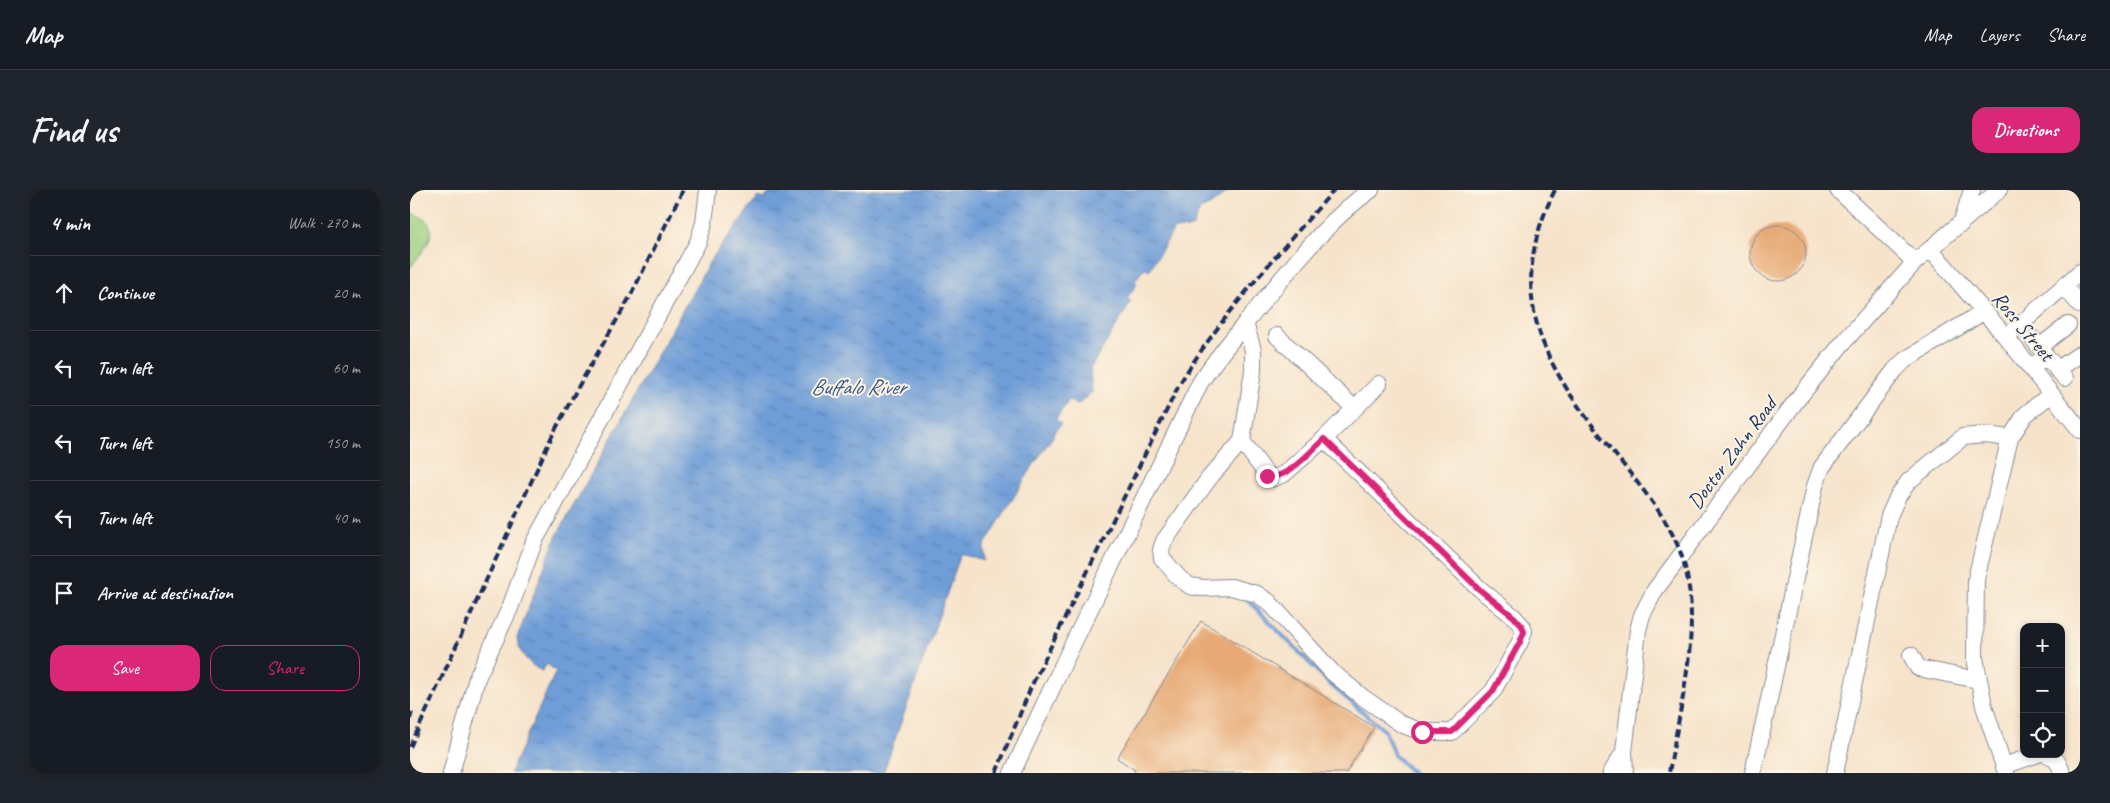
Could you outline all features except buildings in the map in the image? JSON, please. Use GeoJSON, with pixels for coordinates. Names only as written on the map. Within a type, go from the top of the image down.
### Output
{"type":"FeatureCollection","features":[{"type":"Feature","properties":{"kind":"street"},"geometry":{"type":"LineString","coordinates":[[451,773],[477,678],[510,608],[534,542],[698,242],[704,223],[708,190]]}},
{"type":"Feature","properties":{"kind":"street"},"geometry":{"type":"LineString","coordinates":[[1012,773],[1200,383],[1217,357],[1303,254],[1358,199],[1371,190]]}},
{"type":"Feature","properties":{"kind":"street"},"geometry":{"type":"LineString","coordinates":[[1838,190],[1915,262]]}},
{"type":"Feature","properties":{"kind":"street"},"geometry":{"type":"LineString","coordinates":[[1961,224],[1972,190]]}},
{"type":"Feature","properties":{"kind":"street","name":"Doctor Zahn Road"},"geometry":{"type":"LineString","coordinates":[[1625,773],[1624,752],[1638,630],[1642,615],[1652,596],[1840,345],[1915,262],[1999,190]]}},
{"type":"Feature","properties":{"kind":"street","name":"Ross Street"},"geometry":{"type":"LineString","coordinates":[[1931,250],[2006,337],[2080,430]]}},
{"type":"Feature","properties":{"kind":"street"},"geometry":{"type":"LineString","coordinates":[[2006,337],[2080,272]]}},
{"type":"Feature","properties":{"kind":"street"},"geometry":{"type":"LineString","coordinates":[[2064,286],[2080,305]]}},
{"type":"Feature","properties":{"kind":"street"},"geometry":{"type":"LineString","coordinates":[[1753,773],[1815,486],[1822,467],[1895,370],[1905,360],[1983,312]]}},
{"type":"Feature","properties":{"kind":"street"},"geometry":{"type":"LineString","coordinates":[[1246,323],[1253,350],[1253,371],[1242,441],[1210,477],[1164,541],[1161,550],[1162,558],[1167,566],[1190,586],[1202,588],[1218,586],[1244,590],[1269,602],[1332,672],[1360,696],[1401,724],[1422,732],[1452,732],[1493,691],[1520,642],[1524,632],[1522,626],[1473,583],[1324,439]]}},
{"type":"Feature","properties":{"kind":"street"},"geometry":{"type":"LineString","coordinates":[[2048,358],[2068,325]]}},
{"type":"Feature","properties":{"kind":"street"},"geometry":{"type":"LineString","coordinates":[[1277,336],[1354,408]]}},
{"type":"Feature","properties":{"kind":"street"},"geometry":{"type":"LineString","coordinates":[[2030,368],[2048,358],[2080,354]]}},
{"type":"Feature","properties":{"kind":"street"},"geometry":{"type":"LineString","coordinates":[[1242,441],[1267,476],[1274,478],[1284,474],[1324,439],[1378,384]]}},
{"type":"Feature","properties":{"kind":"street"},"geometry":{"type":"LineString","coordinates":[[2030,758],[2005,770],[1984,706],[1974,658],[1976,579],[2010,438],[2025,415],[2051,394]]}},
{"type":"Feature","properties":{"kind":"street"},"geometry":{"type":"LineString","coordinates":[[1835,773],[1889,516],[1898,496],[1909,481],[1963,437],[1985,434],[2010,438]]}},
{"type":"Feature","properties":{"kind":"street"},"geometry":{"type":"LineString","coordinates":[[1911,655],[1918,668],[1978,680]]}},
{"type":"Feature","properties":{"kind":"street","name":"Doctor Zahn Road"},"geometry":{"type":"LineString","coordinates":[[1611,773],[1624,752]]}},
{"type":"Feature","properties":{"kind":"street"},"geometry":{"type":"LineString","coordinates":[[2053,758],[2059,764],[2062,773]]}},
{"type":"Feature","properties":{"kind":"green space"},"geometry":{"type":"Polygon","coordinates":[[[410,213],[422,217],[428,223],[431,230],[427,244],[410,268],[410,213]]]}},
{"type":"Feature","properties":{"kind":"water","name":"Buffalo River"},"geometry":{"type":"Polygon","coordinates":[[[772,190],[1230,190],[1211,205],[1200,210],[1192,228],[1174,229],[1149,271],[1144,268],[1135,281],[1137,284],[1127,298],[1131,302],[1090,369],[1092,392],[1077,405],[1069,400],[1056,419],[1061,424],[984,546],[984,561],[961,554],[883,773],[510,773],[556,671],[547,664],[542,671],[533,665],[522,653],[517,638],[556,537],[710,261],[758,197],[764,199],[772,190]]]}},
{"type":"Feature","properties":{"kind":"waterway"},"geometry":{"type":"LineString","coordinates":[[1247,599],[1331,685],[1385,731],[1394,755],[1413,773]]}},
{"type":"Feature","properties":{"kind":"railway"},"geometry":{"type":"LineString","coordinates":[[410,747],[553,434],[630,297],[683,190]]}},
{"type":"Feature","properties":{"kind":"railway"},"geometry":{"type":"LineString","coordinates":[[996,773],[1031,687],[1180,383],[1233,308],[1334,190]]}},
{"type":"Feature","properties":{"kind":"railway"},"geometry":{"type":"LineString","coordinates":[[1555,190],[1538,232],[1532,270],[1533,305],[1542,339],[1557,372],[1576,403],[1665,521],[1682,557],[1688,582],[1691,609],[1688,664],[1669,773]]}},
{"type":"Feature","properties":{"kind":"railway"},"geometry":{"type":"LineString","coordinates":[[410,719],[412,712]]}},
{"type":"Feature","properties":{"kind":"route"},"geometry":{"type":"LineString","coordinates":[[1267,476],[1274,478],[1284,474],[1324,439],[1434,547],[1522,626],[1524,632],[1520,642],[1493,691],[1464,722],[1452,732],[1422,732]]}}]}
